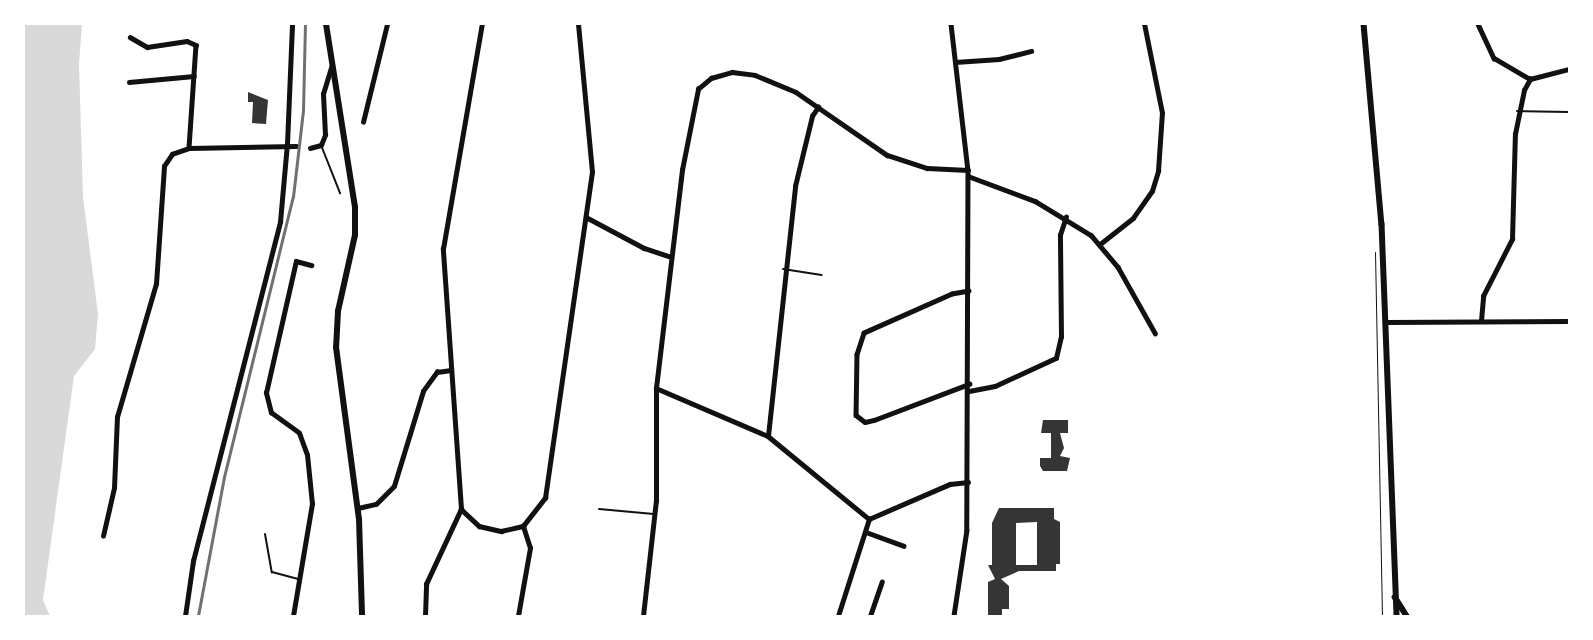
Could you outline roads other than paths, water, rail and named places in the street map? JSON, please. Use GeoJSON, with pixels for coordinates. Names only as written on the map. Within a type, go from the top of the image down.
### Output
{"type":"FeatureCollection","features":[{"type":"Feature","properties":{"kind":"main road"},"geometry":{"type":"LineString","coordinates":[[326,24],[331,67],[356,207],[355,235],[338,310],[336,340],[358,508],[362,616]]}},
{"type":"Feature","properties":{"kind":"main road"},"geometry":{"type":"LineString","coordinates":[[1364,24],[1374,113],[1387,322],[1396,616]]}},
{"type":"Feature","properties":{"kind":"main road"},"geometry":{"type":"LineString","coordinates":[[1395,596],[1407,616]]}},
{"type":"Feature","properties":{"kind":"street"},"geometry":{"type":"LineString","coordinates":[[184,616],[193,560],[280,222],[287,144],[292,24]]}},
{"type":"Feature","properties":{"kind":"street"},"geometry":{"type":"LineString","coordinates":[[363,122],[387,24]]}},
{"type":"Feature","properties":{"kind":"street"},"geometry":{"type":"LineString","coordinates":[[425,616],[426,584],[461,508],[442,275],[445,224],[478,66],[482,24]]}},
{"type":"Feature","properties":{"kind":"street"},"geometry":{"type":"LineString","coordinates":[[461,508],[490,530],[523,526],[545,498],[586,217],[592,134],[578,24]]}},
{"type":"Feature","properties":{"kind":"street"},"geometry":{"type":"LineString","coordinates":[[950,24],[968,173],[969,291],[967,530],[954,616]]}},
{"type":"Feature","properties":{"kind":"street"},"geometry":{"type":"LineString","coordinates":[[1100,244],[1133,218],[1152,191],[1158,171],[1162,113],[1144,24]]}},
{"type":"Feature","properties":{"kind":"street"},"geometry":{"type":"LineString","coordinates":[[1478,24],[1494,58],[1530,79],[1569,69]]}},
{"type":"Feature","properties":{"kind":"street"},"geometry":{"type":"LineString","coordinates":[[130,37],[147,47],[193,41],[194,76],[189,148]]}},
{"type":"Feature","properties":{"kind":"street"},"geometry":{"type":"LineString","coordinates":[[955,62],[1000,59],[1030,52]]}},
{"type":"Feature","properties":{"kind":"street"},"geometry":{"type":"LineString","coordinates":[[310,148],[321,145],[326,128],[325,75],[331,67]]}},
{"type":"Feature","properties":{"kind":"street"},"geometry":{"type":"LineString","coordinates":[[643,616],[655,514],[656,388],[692,104],[703,84],[732,72],[756,74],[780,83],[818,106],[887,155],[926,168],[968,173],[1002,185],[1066,217],[1100,244],[1154,333]]}},
{"type":"Feature","properties":{"kind":"street"},"geometry":{"type":"LineString","coordinates":[[129,82],[194,76]]}},
{"type":"Feature","properties":{"kind":"street"},"geometry":{"type":"LineString","coordinates":[[1481,321],[1483,296],[1512,239],[1517,110],[1530,79]]}},
{"type":"Feature","properties":{"kind":"street"},"geometry":{"type":"LineString","coordinates":[[768,436],[783,269],[796,178],[818,106]]}},
{"type":"Feature","properties":{"kind":"street"},"geometry":{"type":"LineString","coordinates":[[103,536],[114,488],[118,417],[156,284],[161,176],[172,154],[189,148],[287,144],[296,146]]}},
{"type":"Feature","properties":{"kind":"street"},"geometry":{"type":"LineString","coordinates":[[586,217],[644,248],[672,257]]}},
{"type":"Feature","properties":{"kind":"street"},"geometry":{"type":"LineString","coordinates":[[969,391],[995,386],[1056,358],[1061,336],[1060,235],[1066,217]]}},
{"type":"Feature","properties":{"kind":"street"},"geometry":{"type":"LineString","coordinates":[[293,616],[312,504],[307,455],[299,433],[270,413],[266,393],[296,261],[312,265]]}},
{"type":"Feature","properties":{"kind":"street"},"geometry":{"type":"LineString","coordinates":[[969,291],[952,294],[864,332],[857,354],[856,415],[866,422],[874,420],[969,384]]}},
{"type":"Feature","properties":{"kind":"street"},"geometry":{"type":"LineString","coordinates":[[1387,322],[1569,321]]}},
{"type":"Feature","properties":{"kind":"street"},"geometry":{"type":"LineString","coordinates":[[358,508],[376,504],[394,486],[423,391],[437,372],[451,370]]}},
{"type":"Feature","properties":{"kind":"street"},"geometry":{"type":"LineString","coordinates":[[656,388],[768,436],[868,519]]}},
{"type":"Feature","properties":{"kind":"street"},"geometry":{"type":"LineString","coordinates":[[868,519],[950,484],[968,482]]}},
{"type":"Feature","properties":{"kind":"street"},"geometry":{"type":"LineString","coordinates":[[838,616],[866,532],[868,519]]}},
{"type":"Feature","properties":{"kind":"street"},"geometry":{"type":"LineString","coordinates":[[518,616],[530,548],[523,526]]}},
{"type":"Feature","properties":{"kind":"street"},"geometry":{"type":"LineString","coordinates":[[866,532],[904,546]]}},
{"type":"Feature","properties":{"kind":"street"},"geometry":{"type":"LineString","coordinates":[[870,616],[882,582]]}},
{"type":"Feature","properties":{"kind":"lane"},"geometry":{"type":"LineString","coordinates":[[1517,110],[1569,112]]}},
{"type":"Feature","properties":{"kind":"lane"},"geometry":{"type":"LineString","coordinates":[[321,145],[340,192]]}},
{"type":"Feature","properties":{"kind":"lane"},"geometry":{"type":"LineString","coordinates":[[783,269],[822,275]]}},
{"type":"Feature","properties":{"kind":"lane"},"geometry":{"type":"LineString","coordinates":[[599,509],[655,514]]}},
{"type":"Feature","properties":{"kind":"lane"},"geometry":{"type":"LineString","coordinates":[[265,534],[272,572],[299,579]]}},
{"type":"Feature","properties":{"kind":"railway"},"geometry":{"type":"LineString","coordinates":[[198,616],[224,477],[293,197],[303,111],[305,24]]}}]}
